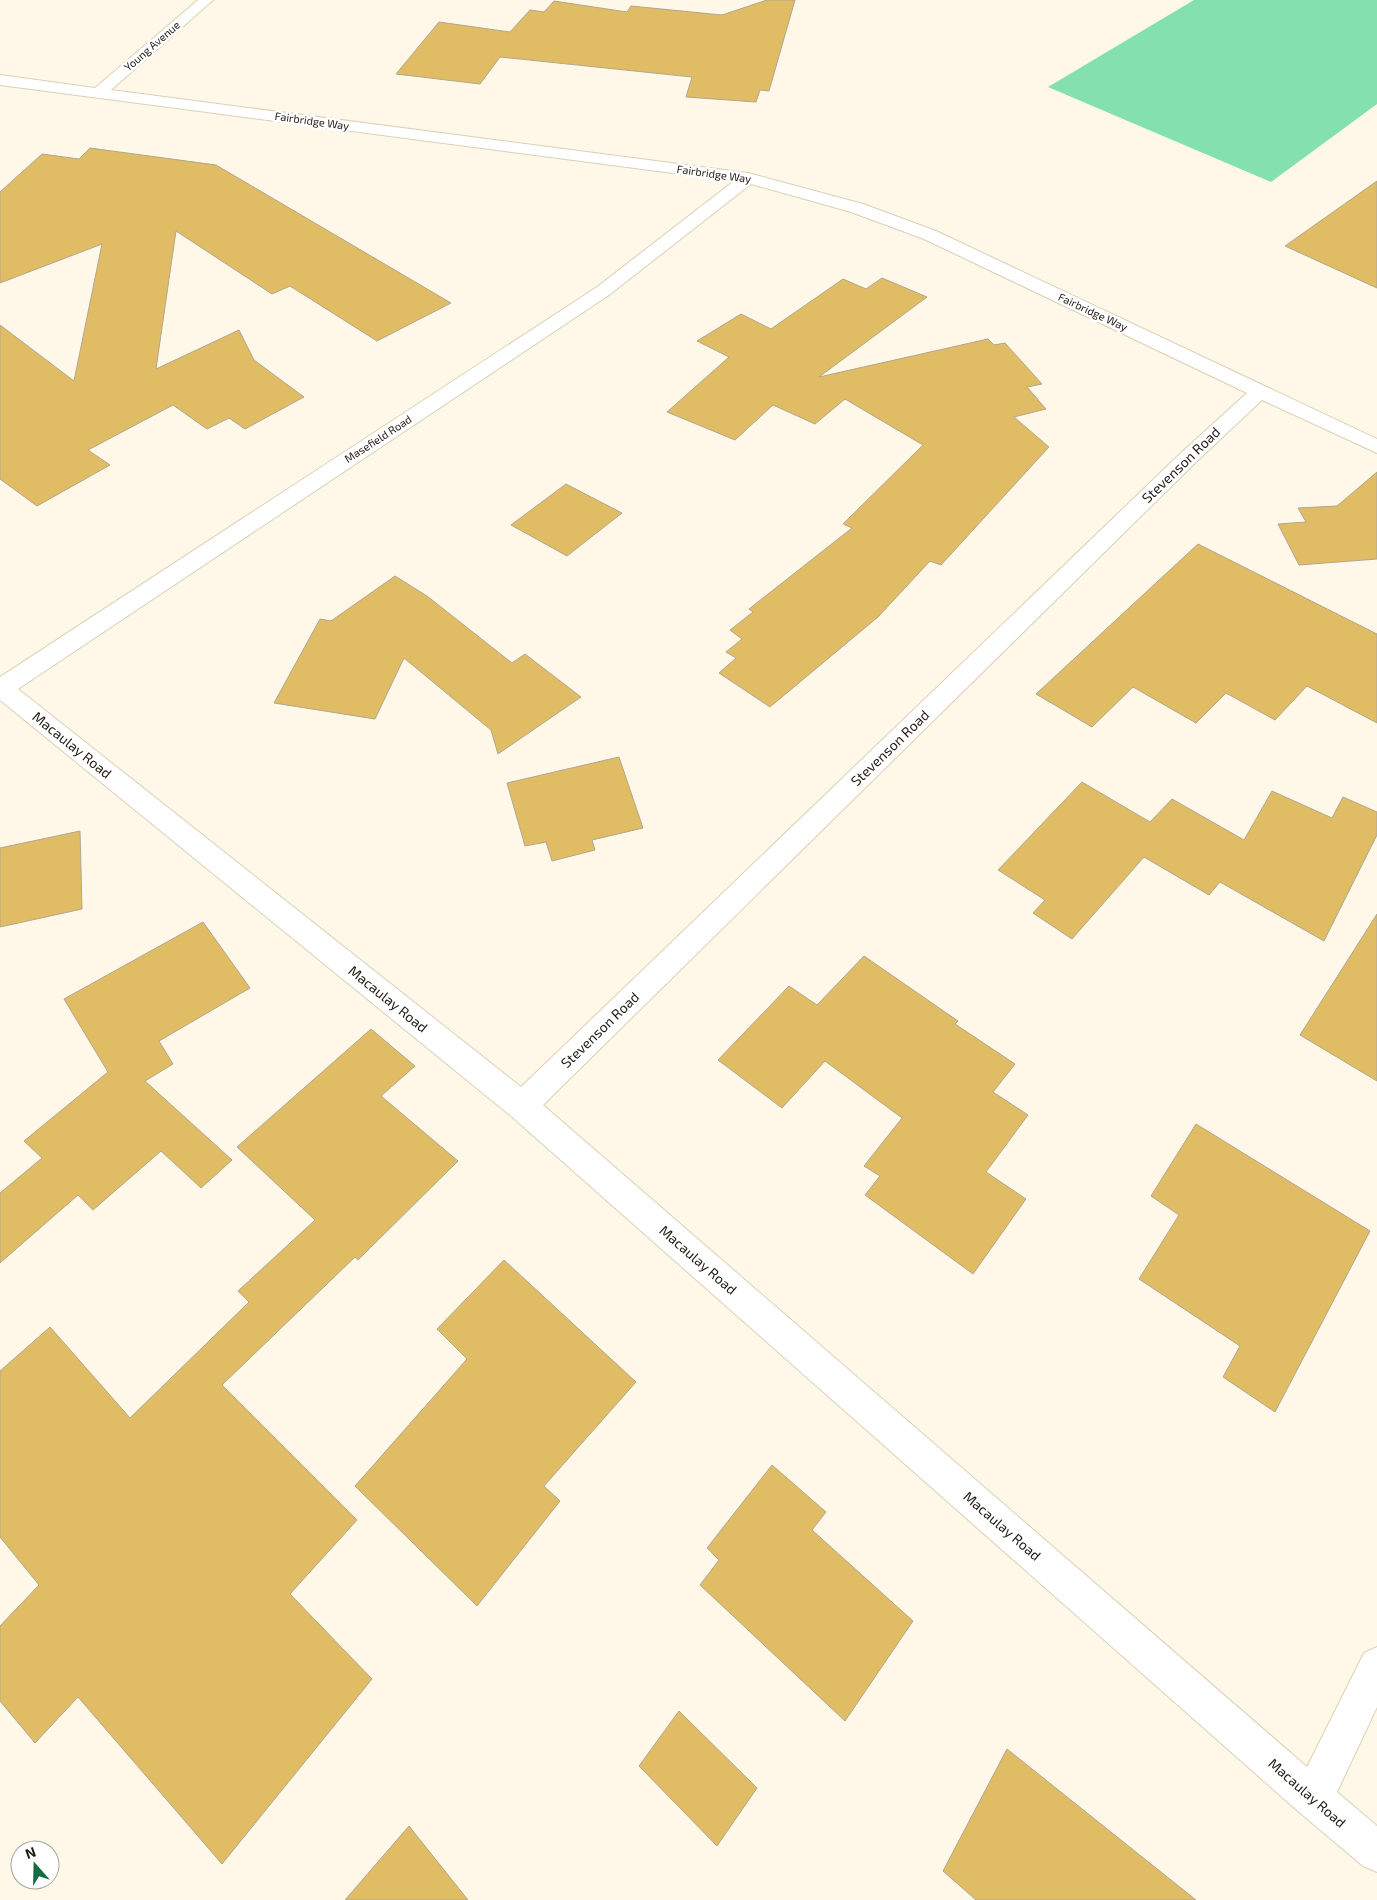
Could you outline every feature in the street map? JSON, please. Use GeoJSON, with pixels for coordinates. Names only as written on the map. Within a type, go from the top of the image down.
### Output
{"type":"FeatureCollection","features":[{"type":"Feature","properties":{"kind":"street","name":"Young Avenue"},"geometry":{"type":"LineString","coordinates":[[99,92],[206,0]]}},
{"type":"Feature","properties":{"kind":"street","name":"Fairbridge Way"},"geometry":{"type":"LineString","coordinates":[[0,80],[748,178],[857,208],[930,235],[1377,447]]}},
{"type":"Feature","properties":{"kind":"street","name":"Masefield Road"},"geometry":{"type":"LineString","coordinates":[[1,688],[603,291],[748,178]]}},
{"type":"Feature","properties":{"kind":"street","name":"Stevenson Road"},"geometry":{"type":"LineString","coordinates":[[522,1106],[1167,478],[1260,391]]}},
{"type":"Feature","properties":{"kind":"street","name":"Macaulay Road"},"geometry":{"type":"LineString","coordinates":[[1,688],[522,1106],[1377,1852]]}},
{"type":"Feature","properties":{"kind":"street"},"geometry":{"type":"LineString","coordinates":[[1313,1798],[1377,1666]]}},
{"type":"Feature","properties":{"kind":"green space"},"geometry":{"type":"Polygon","coordinates":[[[1194,0],[1377,0],[1377,104],[1271,182],[1048,87],[1194,0]]]}},
{"type":"Feature","properties":{"kind":"building"},"geometry":{"type":"Polygon","coordinates":[[[767,0],[795,0],[769,91],[760,90],[756,102],[686,97],[692,77],[500,57],[480,84],[396,74],[439,22],[510,32],[530,10],[544,12],[554,1],[627,12],[631,6],[722,15],[767,0]]]}},
{"type":"Feature","properties":{"kind":"building"},"geometry":{"type":"Polygon","coordinates":[[[90,148],[216,165],[451,303],[377,341],[290,286],[272,294],[176,231],[156,369],[239,330],[254,360],[304,397],[245,429],[229,418],[207,429],[173,405],[88,450],[110,465],[37,506],[0,479],[0,325],[74,381],[102,244],[0,283],[0,192],[42,154],[79,159],[90,148]]]}},
{"type":"Feature","properties":{"kind":"building"},"geometry":{"type":"Polygon","coordinates":[[[1377,181],[1377,288],[1285,246],[1377,181]]]}},
{"type":"Feature","properties":{"kind":"building"},"geometry":{"type":"Polygon","coordinates":[[[882,278],[927,297],[819,377],[988,339],[994,345],[1005,343],[1042,384],[1027,387],[1046,409],[1014,417],[1049,447],[941,565],[930,561],[878,617],[770,707],[719,673],[736,658],[726,652],[742,639],[730,630],[753,612],[749,609],[852,528],[843,524],[923,445],[845,399],[815,424],[773,405],[735,440],[667,412],[729,357],[697,341],[741,314],[771,329],[843,279],[866,289],[882,278]]]}},
{"type":"Feature","properties":{"kind":"building"},"geometry":{"type":"Polygon","coordinates":[[[1377,472],[1377,559],[1299,565],[1278,524],[1306,522],[1298,508],[1337,506],[1377,472]]]}},
{"type":"Feature","properties":{"kind":"building"},"geometry":{"type":"Polygon","coordinates":[[[566,484],[622,513],[567,556],[511,525],[566,484]]]}},
{"type":"Feature","properties":{"kind":"building"},"geometry":{"type":"Polygon","coordinates":[[[1198,544],[1377,634],[1377,723],[1307,686],[1275,720],[1226,693],[1196,723],[1133,687],[1092,727],[1036,694],[1198,544]]]}},
{"type":"Feature","properties":{"kind":"building"},"geometry":{"type":"Polygon","coordinates":[[[395,576],[427,596],[512,663],[525,654],[581,697],[498,754],[491,730],[404,658],[375,719],[274,703],[320,619],[331,621],[395,576]]]}},
{"type":"Feature","properties":{"kind":"building"},"geometry":{"type":"Polygon","coordinates":[[[619,757],[643,828],[592,840],[595,850],[552,861],[546,842],[525,846],[507,783],[619,757]]]}},
{"type":"Feature","properties":{"kind":"building"},"geometry":{"type":"Polygon","coordinates":[[[1082,782],[1150,822],[1172,799],[1244,840],[1272,791],[1332,818],[1343,797],[1377,812],[1377,835],[1324,941],[1220,882],[1209,895],[1144,857],[1072,939],[1033,913],[1045,900],[998,870],[1082,782]]]}},
{"type":"Feature","properties":{"kind":"building"},"geometry":{"type":"Polygon","coordinates":[[[80,831],[82,909],[0,927],[0,848],[80,831]]]}},
{"type":"Feature","properties":{"kind":"building"},"geometry":{"type":"Polygon","coordinates":[[[1377,914],[1377,1081],[1300,1035],[1377,914]]]}},
{"type":"Feature","properties":{"kind":"building"},"geometry":{"type":"Polygon","coordinates":[[[203,922],[250,988],[159,1041],[173,1064],[145,1081],[232,1160],[201,1188],[161,1151],[93,1210],[78,1195],[0,1263],[0,1193],[42,1158],[24,1141],[108,1072],[64,999],[203,922]]]}},
{"type":"Feature","properties":{"kind":"building"},"geometry":{"type":"Polygon","coordinates":[[[864,956],[958,1021],[955,1024],[1015,1064],[993,1092],[1028,1115],[986,1172],[1026,1199],[973,1274],[865,1195],[880,1176],[864,1166],[902,1118],[825,1061],[782,1108],[718,1060],[789,986],[817,1005],[864,956]]]}},
{"type":"Feature","properties":{"kind":"building"},"geometry":{"type":"Polygon","coordinates":[[[371,1029],[415,1066],[381,1096],[458,1161],[358,1260],[355,1257],[222,1385],[357,1520],[290,1594],[372,1679],[222,1864],[78,1697],[35,1743],[0,1701],[0,1626],[39,1585],[0,1537],[0,1371],[50,1327],[130,1418],[249,1302],[238,1291],[315,1220],[237,1147],[371,1029]]]}},
{"type":"Feature","properties":{"kind":"building"},"geometry":{"type":"Polygon","coordinates":[[[1196,1124],[1370,1231],[1275,1412],[1223,1377],[1240,1346],[1139,1279],[1179,1215],[1151,1196],[1196,1124]]]}},
{"type":"Feature","properties":{"kind":"building"},"geometry":{"type":"Polygon","coordinates":[[[504,1260],[636,1382],[544,1486],[560,1501],[477,1606],[355,1486],[467,1359],[437,1329],[504,1260]]]}},
{"type":"Feature","properties":{"kind":"building"},"geometry":{"type":"Polygon","coordinates":[[[772,1465],[826,1512],[812,1530],[913,1621],[845,1721],[700,1585],[719,1560],[707,1548],[772,1465]]]}},
{"type":"Feature","properties":{"kind":"building"},"geometry":{"type":"Polygon","coordinates":[[[679,1711],[757,1788],[717,1846],[639,1766],[679,1711]]]}},
{"type":"Feature","properties":{"kind":"building"},"geometry":{"type":"Polygon","coordinates":[[[1007,1749],[1196,1900],[976,1900],[943,1871],[1007,1749]]]}},
{"type":"Feature","properties":{"kind":"building"},"geometry":{"type":"Polygon","coordinates":[[[409,1826],[468,1900],[345,1900],[409,1826]]]}}]}
